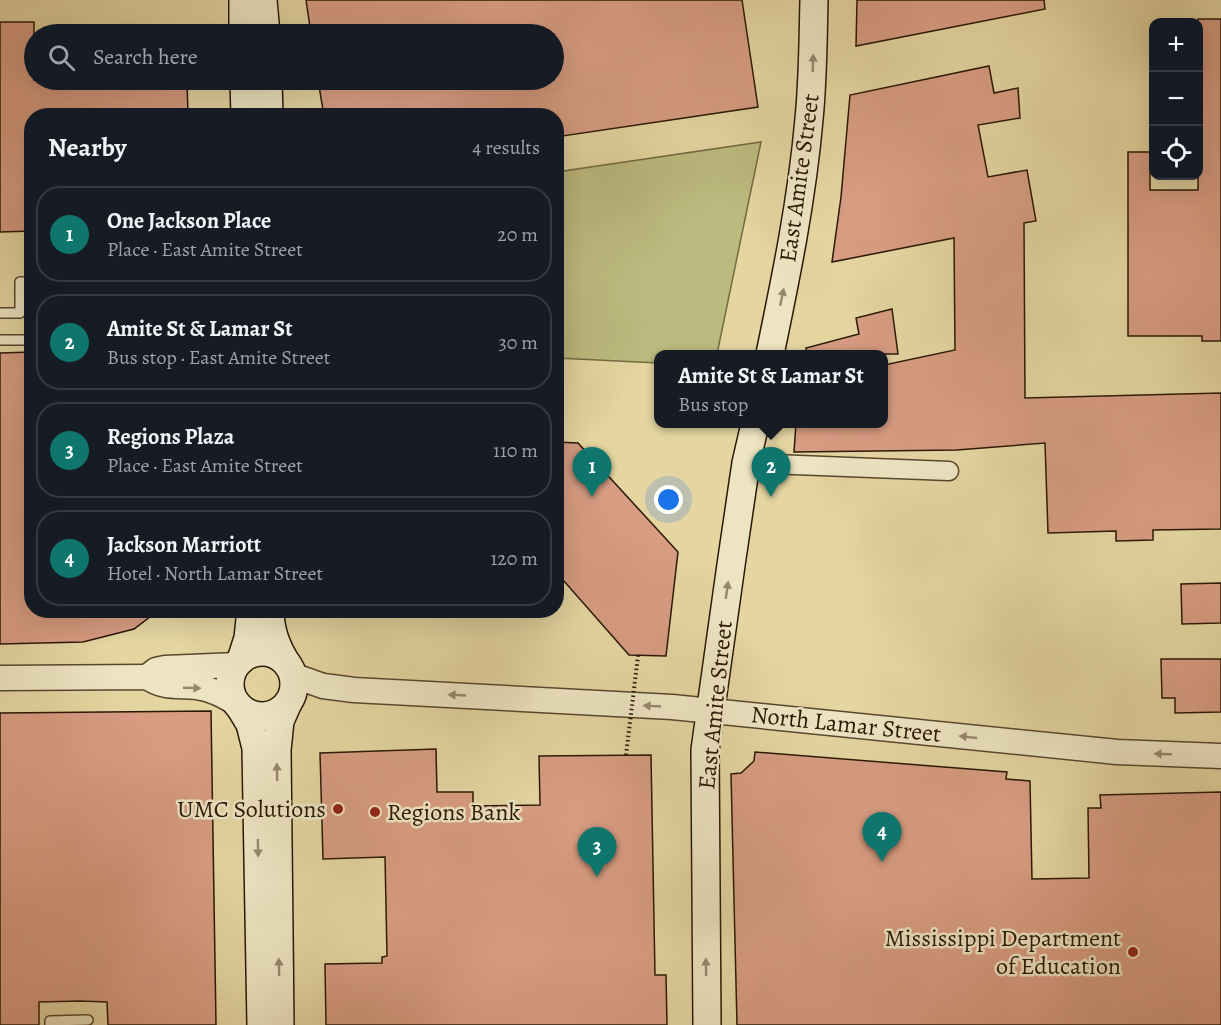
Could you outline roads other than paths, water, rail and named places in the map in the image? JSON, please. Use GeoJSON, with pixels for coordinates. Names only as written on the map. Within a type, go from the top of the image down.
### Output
{"type":"FeatureCollection","features":[{"type":"Feature","properties":{"kind":"main road"},"geometry":{"type":"LineString","coordinates":[[243,0],[243,24]]}},
{"type":"Feature","properties":{"kind":"main road"},"geometry":{"type":"LineString","coordinates":[[263,0],[265,24]]}},
{"type":"Feature","properties":{"kind":"main road","name":"East Amite Street"},"geometry":{"type":"LineString","coordinates":[[771,350],[801,186],[811,100],[814,0]]}},
{"type":"Feature","properties":{"kind":"main road"},"geometry":{"type":"LineString","coordinates":[[244,90],[245,108]]}},
{"type":"Feature","properties":{"kind":"main road"},"geometry":{"type":"LineString","coordinates":[[268,90],[269,108]]}},
{"type":"Feature","properties":{"kind":"main road","name":"East Amite Street"},"geometry":{"type":"LineString","coordinates":[[707,1025],[705,750],[754,428]]}},
{"type":"Feature","properties":{"kind":"main road"},"geometry":{"type":"LineString","coordinates":[[250,618],[239,662],[230,679],[230,690],[250,724],[256,748],[261,1025]]}},
{"type":"Feature","properties":{"kind":"main road"},"geometry":{"type":"LineString","coordinates":[[271,618],[276,646],[290,670],[294,684],[280,721],[276,750],[280,1025]]}},
{"type":"Feature","properties":{"kind":"main road"},"geometry":{"type":"LineString","coordinates":[[239,662],[251,654],[262,652],[272,654],[290,670]]}},
{"type":"Feature","properties":{"kind":"main road"},"geometry":{"type":"LineString","coordinates":[[239,706],[251,715],[262,717],[272,715],[288,704]]}},
{"type":"Feature","properties":{"kind":"street"},"geometry":{"type":"LineString","coordinates":[[747,463],[949,471]]}},
{"type":"Feature","properties":{"kind":"street"},"geometry":{"type":"LineString","coordinates":[[147,678],[156,670],[165,668],[239,662]]}},
{"type":"Feature","properties":{"kind":"street","name":"North Lamar Street"},"geometry":{"type":"LineString","coordinates":[[290,670],[323,686],[354,690],[710,710],[1106,751],[1221,756]]}},
{"type":"Feature","properties":{"kind":"street"},"geometry":{"type":"LineString","coordinates":[[0,678],[147,678],[166,687],[198,687],[210,690],[239,706]]}},
{"type":"Feature","properties":{"kind":"lane"},"geometry":{"type":"LineString","coordinates":[[0,313],[20,313],[20,282],[24,282]]}},
{"type":"Feature","properties":{"kind":"lane"},"geometry":{"type":"LineString","coordinates":[[0,340],[24,340]]}},
{"type":"Feature","properties":{"kind":"lane"},"geometry":{"type":"LineString","coordinates":[[50,1025],[50,1022],[88,1020]]}},
{"type":"Feature","properties":{"kind":"place","name":"One Jackson Place"},"geometry":{"type":"Point","coordinates":[592,497]}},
{"type":"Feature","properties":{"kind":"place","name":"Amite St & Lamar St"},"geometry":{"type":"Point","coordinates":[771,497]}},
{"type":"Feature","properties":{"kind":"place","name":"UMC Solutions"},"geometry":{"type":"Point","coordinates":[338,809]}},
{"type":"Feature","properties":{"kind":"place","name":"Regions Bank"},"geometry":{"type":"Point","coordinates":[375,812]}},
{"type":"Feature","properties":{"kind":"place","name":"Jackson Marriott"},"geometry":{"type":"Point","coordinates":[882,862]}},
{"type":"Feature","properties":{"kind":"place","name":"Regions Plaza"},"geometry":{"type":"Point","coordinates":[597,877]}},
{"type":"Feature","properties":{"kind":"place","name":"Mississippi Department of Education"},"geometry":{"type":"Point","coordinates":[1133,952]}}]}
